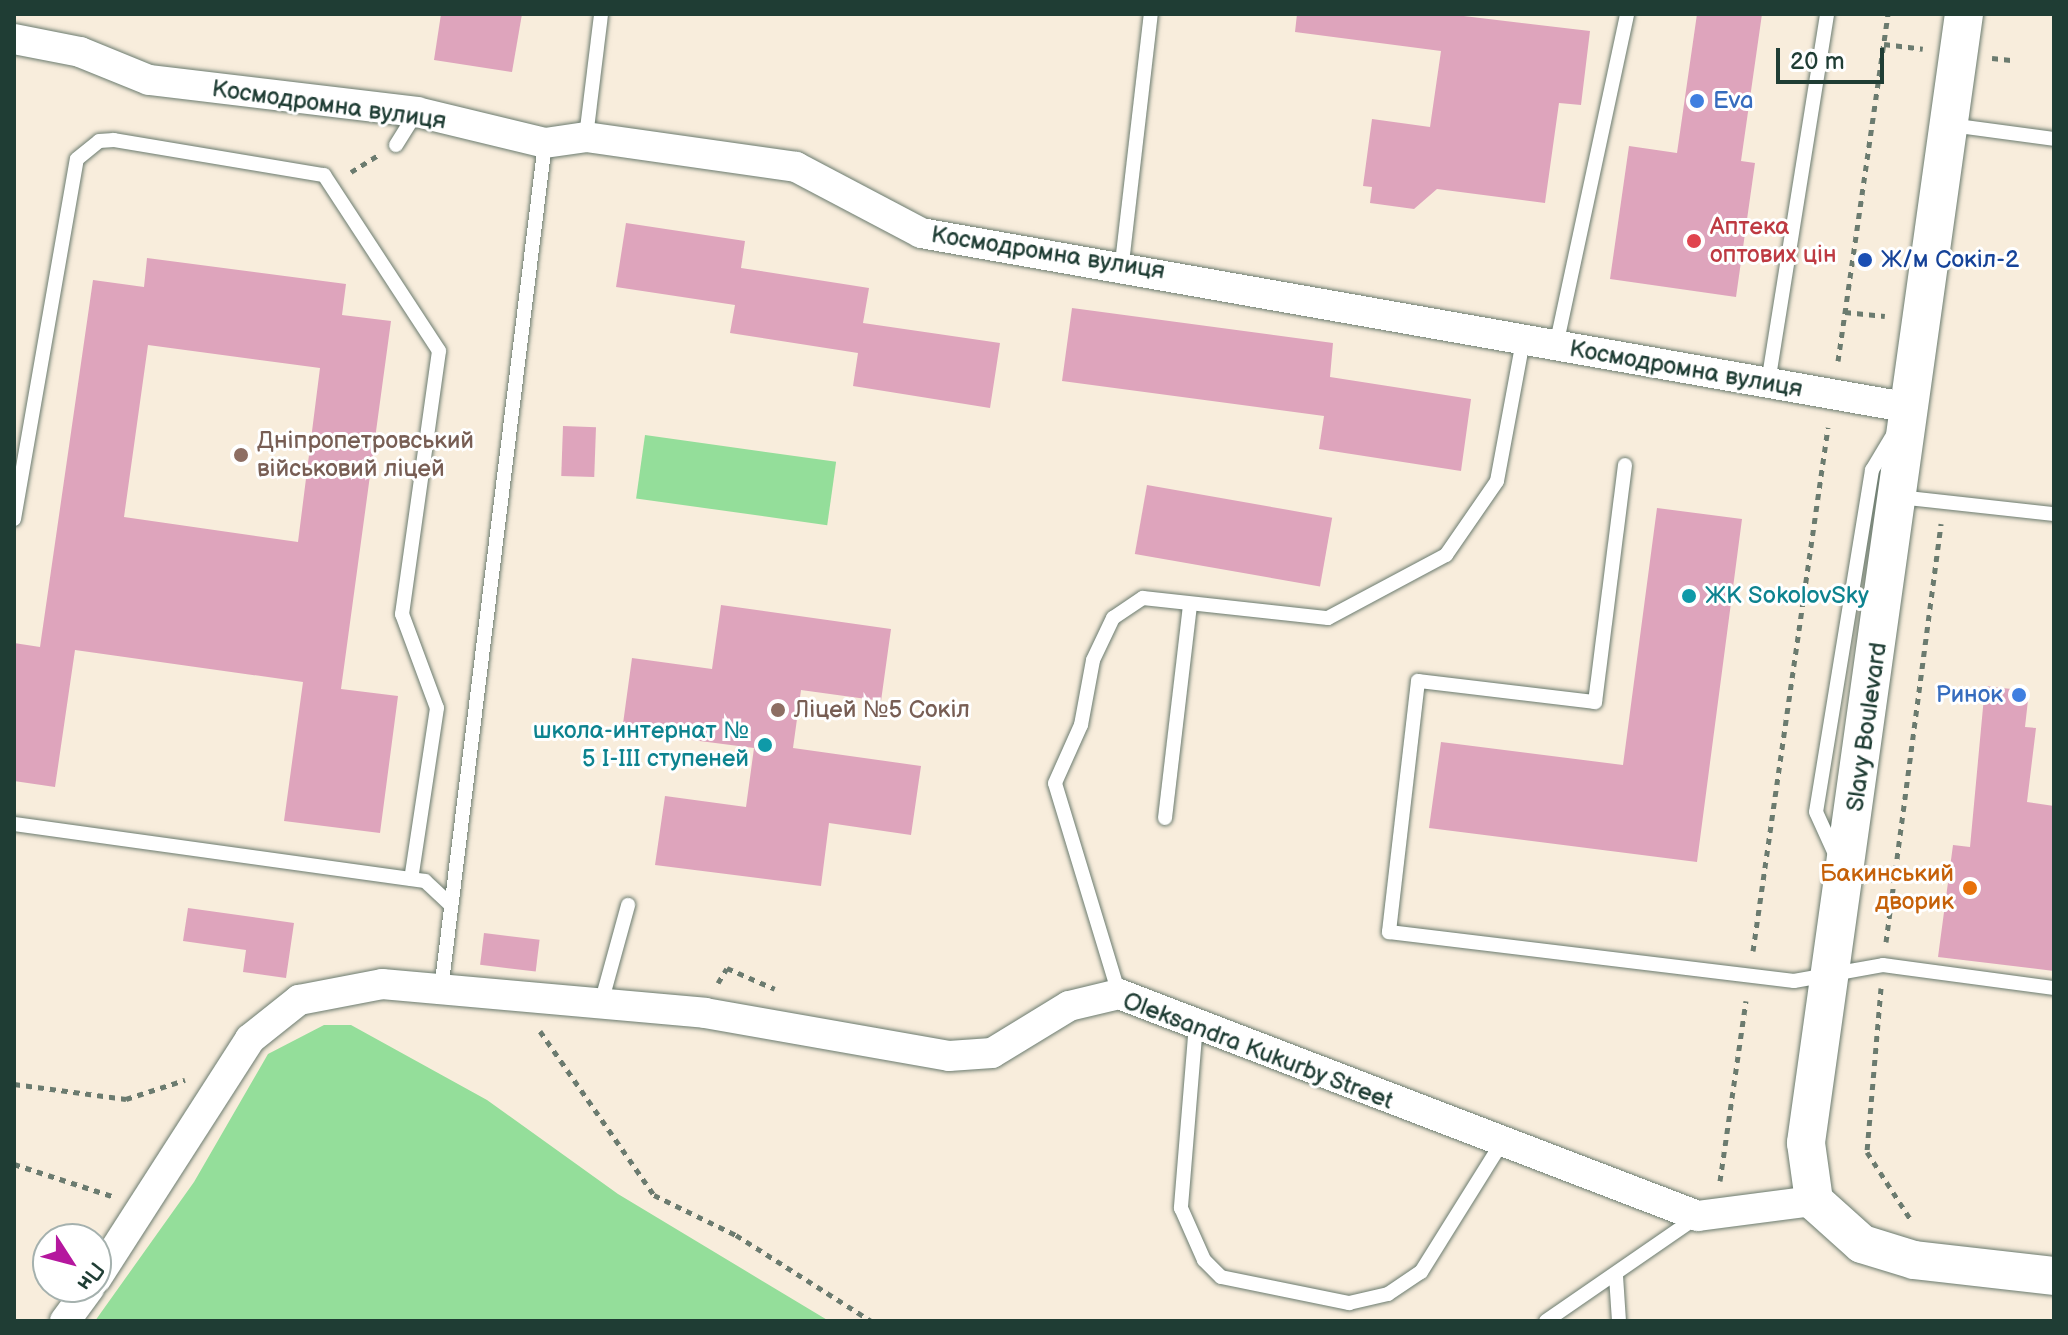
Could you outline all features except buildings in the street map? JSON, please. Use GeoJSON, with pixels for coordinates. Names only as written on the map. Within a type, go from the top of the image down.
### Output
{"type":"FeatureCollection","features":[{"type":"Feature","properties":{"kind":"street","name":"Slavy Boulevard"},"geometry":{"type":"LineString","coordinates":[[1814,1201],[1806,1143],[1847,879],[1964,14]]}},
{"type":"Feature","properties":{"kind":"street","name":"Космодромна вулиця"},"geometry":{"type":"LineString","coordinates":[[14,39],[80,52],[149,80],[417,112],[545,143],[586,137],[796,167],[921,233],[1122,263],[1523,341],[1910,408]]}},
{"type":"Feature","properties":{"kind":"street","name":"Oleksandra Kukurby Street"},"geometry":{"type":"LineString","coordinates":[[112,1254],[250,1039],[299,1000],[382,984],[600,1008],[705,1013],[949,1056],[992,1053],[1069,1006],[1119,994],[1503,1141],[1707,1215],[1814,1201]]}},
{"type":"Feature","properties":{"kind":"street"},"geometry":{"type":"LineString","coordinates":[[1814,1201],[1862,1244],[1914,1260],[2054,1276]]}},
{"type":"Feature","properties":{"kind":"street"},"geometry":{"type":"LineString","coordinates":[[65,1321],[78,1303]]}},
{"type":"Feature","properties":{"kind":"lane"},"geometry":{"type":"LineString","coordinates":[[586,137],[601,14]]}},
{"type":"Feature","properties":{"kind":"lane"},"geometry":{"type":"LineString","coordinates":[[1122,263],[1151,14]]}},
{"type":"Feature","properties":{"kind":"lane"},"geometry":{"type":"LineString","coordinates":[[1556,347],[1627,14]]}},
{"type":"Feature","properties":{"kind":"lane"},"geometry":{"type":"LineString","coordinates":[[1768,383],[1827,14]]}},
{"type":"Feature","properties":{"kind":"lane"},"geometry":{"type":"LineString","coordinates":[[396,145],[417,112]]}},
{"type":"Feature","properties":{"kind":"lane"},"geometry":{"type":"LineString","coordinates":[[1950,125],[2054,139]]}},
{"type":"Feature","properties":{"kind":"lane"},"geometry":{"type":"LineString","coordinates":[[14,519],[72,174],[87,148],[114,140],[324,175],[439,351],[402,614],[437,708],[411,879]]}},
{"type":"Feature","properties":{"kind":"lane"},"geometry":{"type":"LineString","coordinates":[[441,990],[545,143]]}},
{"type":"Feature","properties":{"kind":"lane"},"geometry":{"type":"LineString","coordinates":[[1119,994],[1055,783],[1081,725],[1093,660],[1113,618],[1143,598],[1328,618],[1446,555],[1497,481],[1523,341]]}},
{"type":"Feature","properties":{"kind":"lane"},"geometry":{"type":"LineString","coordinates":[[1847,879],[1816,812],[1872,470],[1910,408]]}},
{"type":"Feature","properties":{"kind":"lane"},"geometry":{"type":"LineString","coordinates":[[1625,465],[1595,702],[1418,681],[1389,932],[1794,981],[1833,971],[1883,965],[2054,988]]}},
{"type":"Feature","properties":{"kind":"lane"},"geometry":{"type":"LineString","coordinates":[[1898,497],[2054,514]]}},
{"type":"Feature","properties":{"kind":"lane"},"geometry":{"type":"LineString","coordinates":[[1165,818],[1190,604]]}},
{"type":"Feature","properties":{"kind":"lane"},"geometry":{"type":"LineString","coordinates":[[14,824],[425,881],[451,905]]}},
{"type":"Feature","properties":{"kind":"lane"},"geometry":{"type":"LineString","coordinates":[[600,1008],[628,905]]}},
{"type":"Feature","properties":{"kind":"lane"},"geometry":{"type":"LineString","coordinates":[[1196,1024],[1181,1208],[1204,1260],[1221,1277],[1349,1303],[1388,1294],[1421,1272],[1503,1141]]}},
{"type":"Feature","properties":{"kind":"lane"},"geometry":{"type":"LineString","coordinates":[[1546,1321],[1707,1215]]}},
{"type":"Feature","properties":{"kind":"lane"},"geometry":{"type":"LineString","coordinates":[[1616,1276],[1619,1321]]}},
{"type":"Feature","properties":{"kind":"path"},"geometry":{"type":"LineString","coordinates":[[1707,1215],[1750,976],[1888,14]]}},
{"type":"Feature","properties":{"kind":"path"},"geometry":{"type":"LineString","coordinates":[[330,185],[396,145]]}},
{"type":"Feature","properties":{"kind":"path"},"geometry":{"type":"LineString","coordinates":[[1928,1225],[1913,1222],[1867,1152],[1883,965],[1944,501]]}},
{"type":"Feature","properties":{"kind":"path"},"geometry":{"type":"LineString","coordinates":[[705,1013],[727,968],[792,992]]}},
{"type":"Feature","properties":{"kind":"path"},"geometry":{"type":"LineString","coordinates":[[517,999],[654,1195],[736,1235],[871,1321]]}},
{"type":"Feature","properties":{"kind":"path"},"geometry":{"type":"LineString","coordinates":[[14,1084],[126,1099],[231,1065]]}},
{"type":"Feature","properties":{"kind":"path"},"geometry":{"type":"LineString","coordinates":[[14,1164],[143,1206]]}},
{"type":"Feature","properties":{"kind":"green space"},"geometry":{"type":"Polygon","coordinates":[[[645,435],[836,462],[827,525],[636,498],[645,435]]]}},
{"type":"Feature","properties":{"kind":"green space"},"geometry":{"type":"Polygon","coordinates":[[[324,1025],[351,1025],[487,1100],[618,1194],[829,1321],[95,1321],[108,1303],[112,1303],[112,1297],[194,1182],[268,1054],[324,1025]]]}},
{"type":"Feature","properties":{"kind":"place","name":"Eva"},"geometry":{"type":"Point","coordinates":[1697,101]}},
{"type":"Feature","properties":{"kind":"place","name":"Аптека оптових цін"},"geometry":{"type":"Point","coordinates":[1694,241]}},
{"type":"Feature","properties":{"kind":"place","name":"Ж/м Сокіл-2"},"geometry":{"type":"Point","coordinates":[1865,260]}},
{"type":"Feature","properties":{"kind":"place","name":"Дніпропетровський військовий ліцей"},"geometry":{"type":"Point","coordinates":[241,455]}},
{"type":"Feature","properties":{"kind":"place","name":"ЖК SokolovSky"},"geometry":{"type":"Point","coordinates":[1689,596]}},
{"type":"Feature","properties":{"kind":"place","name":"Ринок"},"geometry":{"type":"Point","coordinates":[2019,695]}},
{"type":"Feature","properties":{"kind":"place","name":"Ліцей №5 Сокіл"},"geometry":{"type":"Point","coordinates":[778,710]}},
{"type":"Feature","properties":{"kind":"place","name":"школа-интернат № 5 I-III ступеней"},"geometry":{"type":"Point","coordinates":[765,745]}},
{"type":"Feature","properties":{"kind":"place","name":"Бакинський дворик"},"geometry":{"type":"Point","coordinates":[1970,888]}}]}
